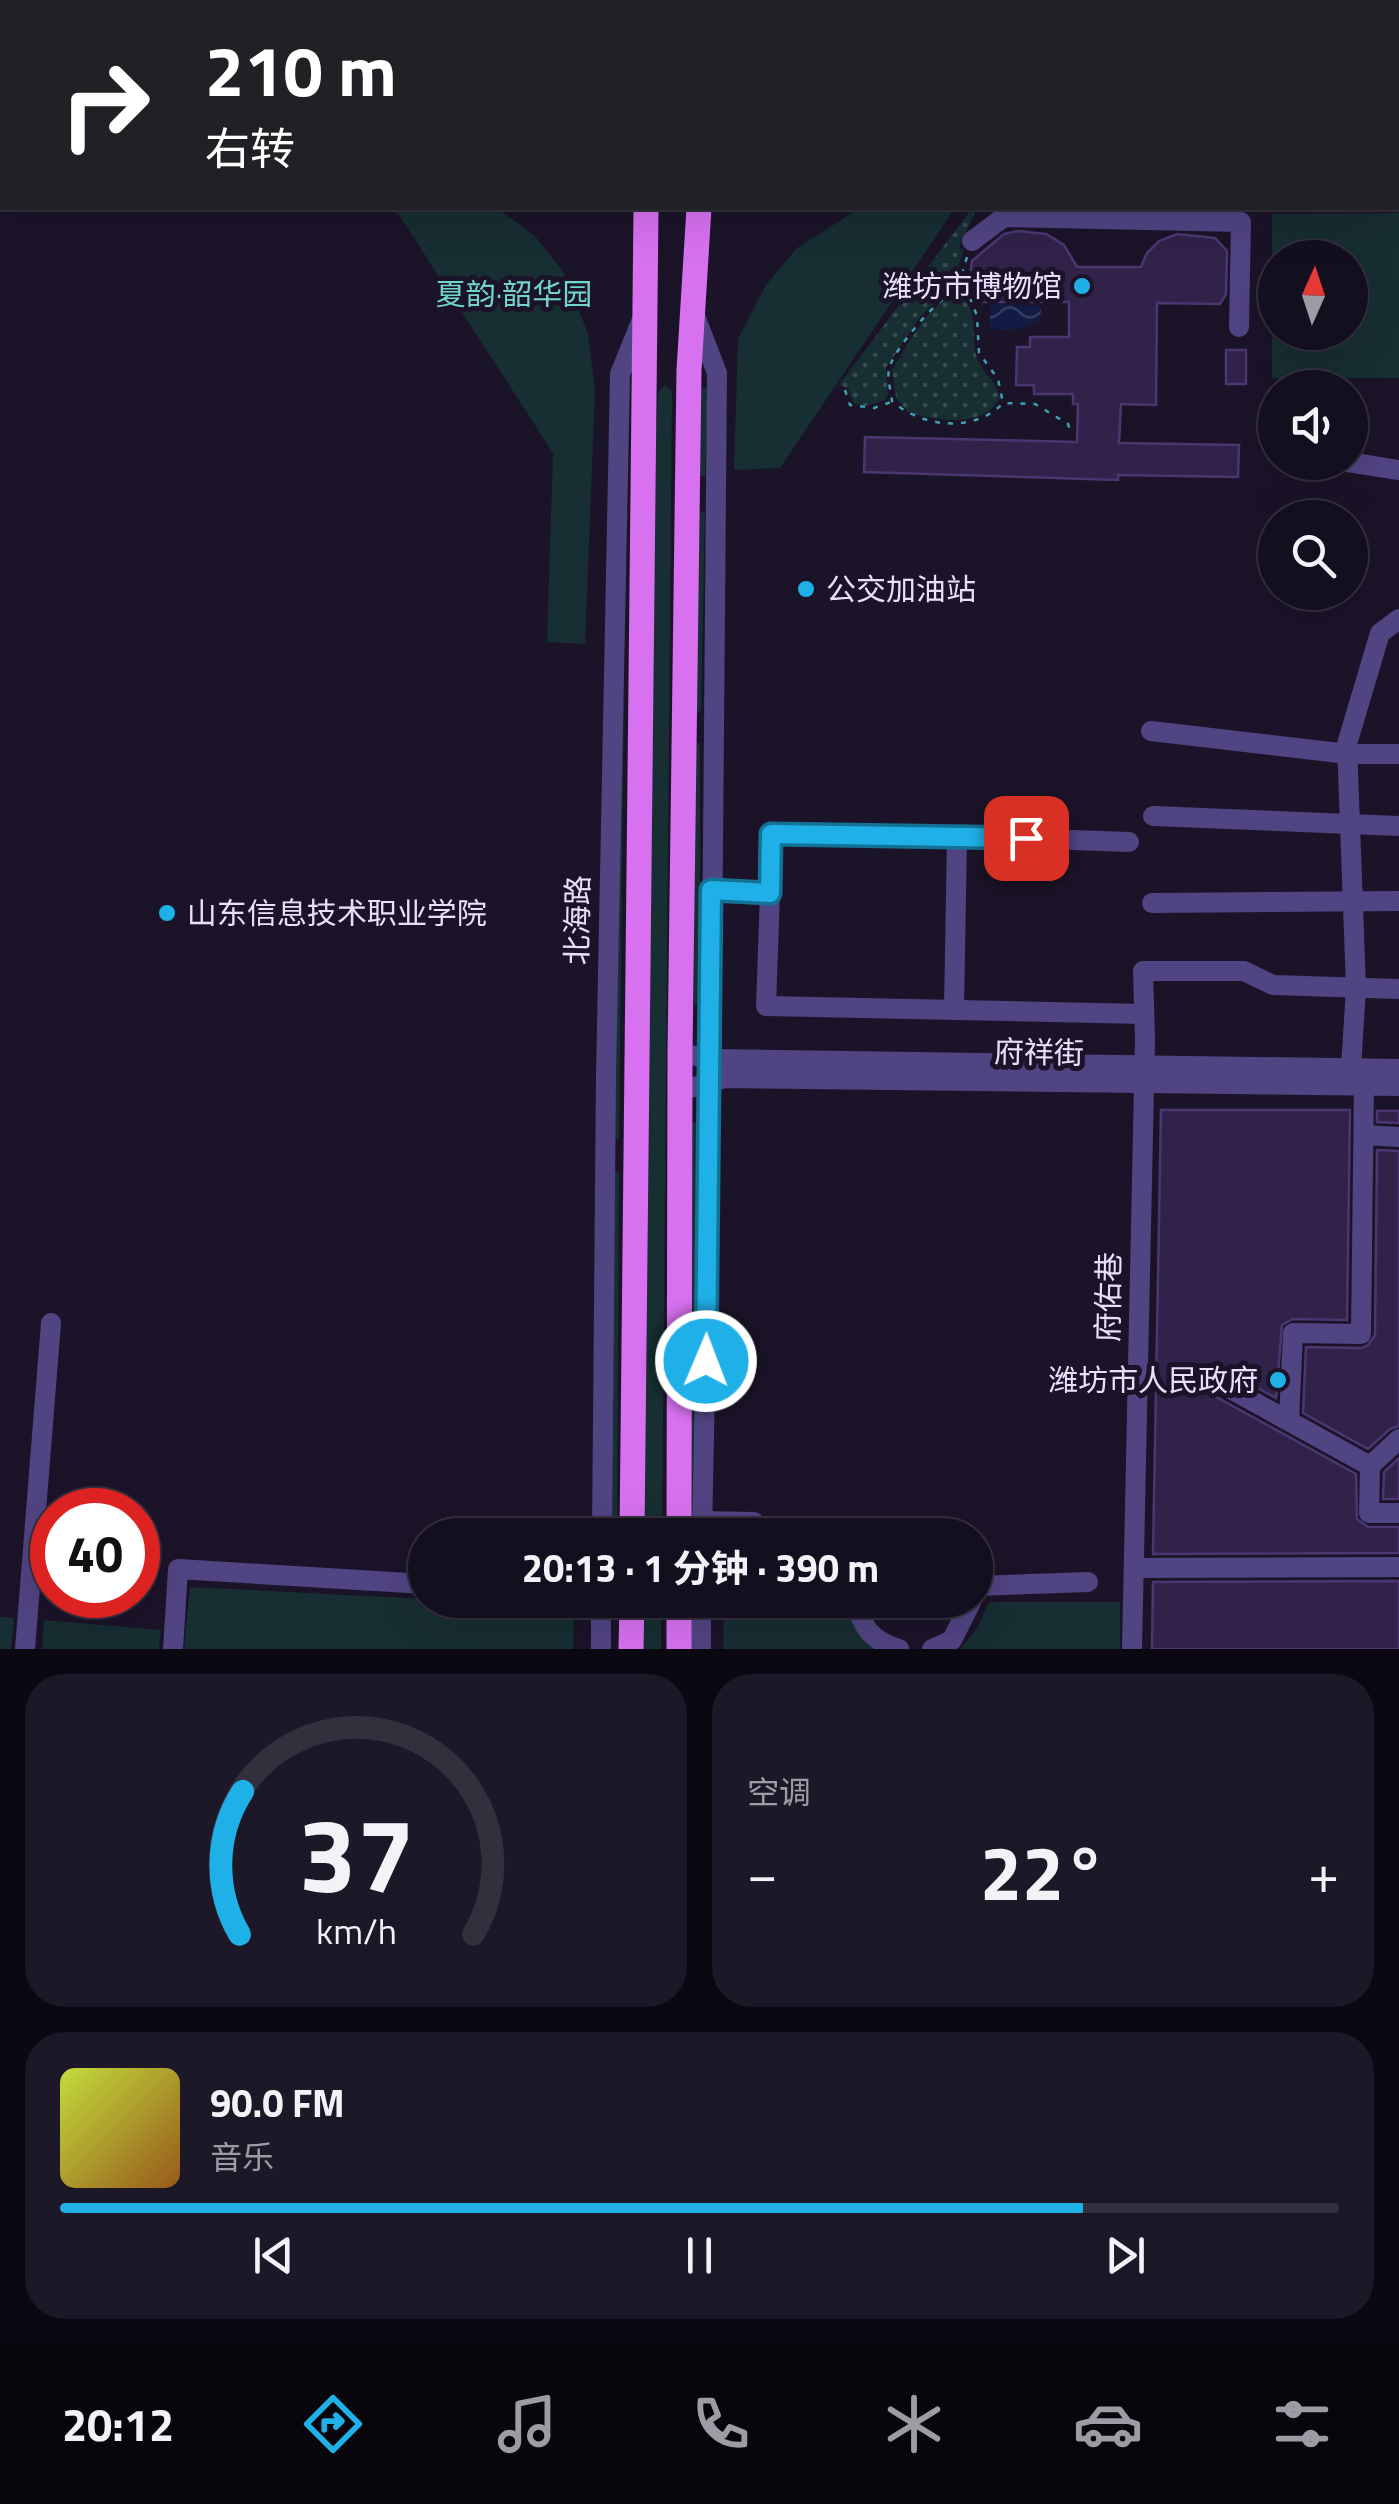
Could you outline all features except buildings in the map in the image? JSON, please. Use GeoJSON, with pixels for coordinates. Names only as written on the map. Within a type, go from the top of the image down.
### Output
{"type":"FeatureCollection","features":[{"type":"Feature","properties":{"kind":"main road","name":"北海路"},"geometry":{"type":"LineString","coordinates":[[632,1518],[631,489],[646,310],[646,210]]}},
{"type":"Feature","properties":{"kind":"main road"},"geometry":{"type":"LineString","coordinates":[[679,1518],[687,498],[689,370],[699,210]]}},
{"type":"Feature","properties":{"kind":"main road"},"geometry":{"type":"LineString","coordinates":[[631,1649],[632,1618]]}},
{"type":"Feature","properties":{"kind":"main road"},"geometry":{"type":"LineString","coordinates":[[678,1649],[679,1618]]}},
{"type":"Feature","properties":{"kind":"street"},"geometry":{"type":"LineString","coordinates":[[972,241],[1004,217],[1106,213],[1240,222],[1240,327]]}},
{"type":"Feature","properties":{"kind":"street"},"geometry":{"type":"LineString","coordinates":[[694,314],[717,372],[711,1081],[702,1518]]}},
{"type":"Feature","properties":{"kind":"street"},"geometry":{"type":"LineString","coordinates":[[1368,465],[1399,470]]}},
{"type":"Feature","properties":{"kind":"street","name":"北海路"},"geometry":{"type":"LineString","coordinates":[[602,1518],[606,1075],[631,489]]}},
{"type":"Feature","properties":{"kind":"street"},"geometry":{"type":"LineString","coordinates":[[687,498],[716,494]]}},
{"type":"Feature","properties":{"kind":"street"},"geometry":{"type":"LineString","coordinates":[[1289,1422],[1293,1333],[1361,1334],[1364,1135],[1357,1077],[1348,744],[1380,633],[1399,619]]}},
{"type":"Feature","properties":{"kind":"street"},"geometry":{"type":"LineString","coordinates":[[684,728],[712,728]]}},
{"type":"Feature","properties":{"kind":"street"},"geometry":{"type":"LineString","coordinates":[[1151,731],[1348,754],[1399,754]]}},
{"type":"Feature","properties":{"kind":"street"},"geometry":{"type":"LineString","coordinates":[[1153,816],[1399,826]]}},
{"type":"Feature","properties":{"kind":"street"},"geometry":{"type":"LineString","coordinates":[[1128,842],[771,834],[766,1006],[1144,1014]]}},
{"type":"Feature","properties":{"kind":"street"},"geometry":{"type":"LineString","coordinates":[[954,1010],[957,836]]}},
{"type":"Feature","properties":{"kind":"street"},"geometry":{"type":"LineString","coordinates":[[711,890],[770,893]]}},
{"type":"Feature","properties":{"kind":"street"},"geometry":{"type":"LineString","coordinates":[[1152,903],[1399,901]]}},
{"type":"Feature","properties":{"kind":"street","name":"府佑巷"},"geometry":{"type":"LineString","coordinates":[[1132,1649],[1144,971],[1244,971],[1273,985],[1356,988]]}},
{"type":"Feature","properties":{"kind":"street"},"geometry":{"type":"LineString","coordinates":[[1356,988],[1399,989]]}},
{"type":"Feature","properties":{"kind":"street","name":"府祥街"},"geometry":{"type":"LineString","coordinates":[[680,1053],[711,1059],[1142,1075]]}},
{"type":"Feature","properties":{"kind":"street","name":"府祥街"},"geometry":{"type":"LineString","coordinates":[[680,1091],[725,1078],[1357,1077],[1399,1069]]}},
{"type":"Feature","properties":{"kind":"street","name":"府祥街"},"geometry":{"type":"LineString","coordinates":[[1357,1077],[1399,1086]]}},
{"type":"Feature","properties":{"kind":"street"},"geometry":{"type":"LineString","coordinates":[[1364,1135],[1399,1136]]}},
{"type":"Feature","properties":{"kind":"street"},"geometry":{"type":"LineString","coordinates":[[24,1649],[51,1323]]}},
{"type":"Feature","properties":{"kind":"street"},"geometry":{"type":"LineString","coordinates":[[1209,1377],[1370,1466]]}},
{"type":"Feature","properties":{"kind":"street"},"geometry":{"type":"LineString","coordinates":[[1399,1439],[1370,1466],[1369,1513],[1399,1514]]}},
{"type":"Feature","properties":{"kind":"street"},"geometry":{"type":"LineString","coordinates":[[1134,1568],[1399,1568]]}},
{"type":"Feature","properties":{"kind":"street"},"geometry":{"type":"LineString","coordinates":[[173,1649],[178,1569],[408,1583]]}},
{"type":"Feature","properties":{"kind":"street"},"geometry":{"type":"LineString","coordinates":[[993,1585],[1088,1582]]}},
{"type":"Feature","properties":{"kind":"street"},"geometry":{"type":"LineString","coordinates":[[600,1649],[601,1618]]}},
{"type":"Feature","properties":{"kind":"street"},"geometry":{"type":"LineString","coordinates":[[701,1618],[701,1649]]}},
{"type":"Feature","properties":{"kind":"street"},"geometry":{"type":"LineString","coordinates":[[860,1618],[862,1626],[884,1644],[900,1649]]}},
{"type":"Feature","properties":{"kind":"street"},"geometry":{"type":"LineString","coordinates":[[932,1649],[952,1640],[963,1618]]}},
{"type":"Feature","properties":{"kind":"path"},"geometry":{"type":"LineString","coordinates":[[957,290],[972,241]]}},
{"type":"Feature","properties":{"kind":"path"},"geometry":{"type":"LineString","coordinates":[[957,290],[945,294],[921,320],[889,368],[892,401],[908,416],[957,423],[990,417],[1004,403],[1035,404],[1068,424],[1070,433]]}},
{"type":"Feature","properties":{"kind":"path"},"geometry":{"type":"LineString","coordinates":[[957,290],[971,300],[978,316],[978,354],[998,379],[1004,403]]}},
{"type":"Feature","properties":{"kind":"path"},"geometry":{"type":"LineString","coordinates":[[845,390],[850,404],[862,408],[892,401]]}},
{"type":"Feature","properties":{"kind":"green space","name":"夏韵·韶华园"},"geometry":{"type":"Polygon","coordinates":[[[391,210],[499,210],[535,236],[565,274],[588,334],[595,391],[585,644],[547,642],[553,453],[399,215],[391,210]]]}},
{"type":"Feature","properties":{"kind":"green space"},"geometry":{"type":"Polygon","coordinates":[[[857,210],[954,210],[780,468],[734,470],[738,339],[766,285],[797,248],[857,210]]]}},
{"type":"Feature","properties":{"kind":"green space"},"geometry":{"type":"Polygon","coordinates":[[[970,211],[975,212],[959,247],[964,250],[951,287],[920,317],[886,368],[885,400],[867,406],[854,404],[848,388],[839,385],[970,211]]]}},
{"type":"Feature","properties":{"kind":"green space"},"geometry":{"type":"Polygon","coordinates":[[[1399,213],[1399,378],[1368,378],[1368,370],[1272,370],[1272,350],[1368,350],[1368,240],[1272,240],[1272,214],[1399,213]]]}},
{"type":"Feature","properties":{"kind":"green space"},"geometry":{"type":"Polygon","coordinates":[[[956,294],[970,309],[976,353],[1000,398],[982,415],[958,420],[908,412],[896,398],[892,370],[927,316],[956,294]]]}},
{"type":"Feature","properties":{"kind":"green space"},"geometry":{"type":"Polygon","coordinates":[[[665,385],[672,391],[662,1518],[643,1518],[656,433],[658,393],[665,385]]]}},
{"type":"Feature","properties":{"kind":"green space"},"geometry":{"type":"Polygon","coordinates":[[[701,388],[708,388],[705,476],[699,476],[701,388]]]}},
{"type":"Feature","properties":{"kind":"green space"},"geometry":{"type":"Polygon","coordinates":[[[700,512],[705,513],[701,711],[696,713],[700,512]]]}},
{"type":"Feature","properties":{"kind":"green space"},"geometry":{"type":"Polygon","coordinates":[[[618,701],[624,701],[619,1139],[613,1139],[618,701]]]}},
{"type":"Feature","properties":{"kind":"green space"},"geometry":{"type":"Polygon","coordinates":[[[695,743],[700,743],[700,1005],[694,1005],[695,743]]]}},
{"type":"Feature","properties":{"kind":"green space"},"geometry":{"type":"Polygon","coordinates":[[[699,1122],[694,1518],[688,1518],[691,1123],[699,1122]]]}},
{"type":"Feature","properties":{"kind":"green space"},"geometry":{"type":"Polygon","coordinates":[[[612,1172],[619,1172],[617,1518],[610,1518],[612,1172]]]}},
{"type":"Feature","properties":{"kind":"green space"},"geometry":{"type":"Polygon","coordinates":[[[190,1587],[408,1598],[408,1618],[574,1618],[573,1649],[184,1649],[190,1587]]]}},
{"type":"Feature","properties":{"kind":"green space"},"geometry":{"type":"Polygon","coordinates":[[[993,1602],[1120,1602],[1120,1649],[960,1649],[982,1618],[993,1618],[993,1602]]]}},
{"type":"Feature","properties":{"kind":"green space"},"geometry":{"type":"Polygon","coordinates":[[[0,1617],[14,1618],[11,1649],[0,1649],[0,1617]]]}},
{"type":"Feature","properties":{"kind":"green space"},"geometry":{"type":"Polygon","coordinates":[[[642,1618],[661,1618],[661,1649],[641,1649],[642,1618]]]}},
{"type":"Feature","properties":{"kind":"green space"},"geometry":{"type":"Polygon","coordinates":[[[724,1618],[859,1618],[877,1649],[723,1649],[724,1618]]]}},
{"type":"Feature","properties":{"kind":"green space"},"geometry":{"type":"Polygon","coordinates":[[[44,1620],[161,1630],[159,1649],[42,1649],[44,1620]]]}},
{"type":"Feature","properties":{"kind":"water"},"geometry":{"type":"Polygon","coordinates":[[[991,304],[1040,306],[1042,317],[1016,329],[995,329],[989,326],[991,304]]]}},
{"type":"Feature","properties":{"kind":"place","name":"潍坊市博物馆"},"geometry":{"type":"Point","coordinates":[1082,286]}},
{"type":"Feature","properties":{"kind":"place","name":"公交加油站"},"geometry":{"type":"Point","coordinates":[806,589]}},
{"type":"Feature","properties":{"kind":"place","name":"山东信息技术职业学院"},"geometry":{"type":"Point","coordinates":[167,913]}},
{"type":"Feature","properties":{"kind":"place","name":"潍坊市人民政府"},"geometry":{"type":"Point","coordinates":[1278,1380]}},
{"type":"Feature","properties":{"kind":"route"},"geometry":{"type":"LineString","coordinates":[[706,1361],[711,890],[770,893],[771,834],[1026,838]]}}]}
